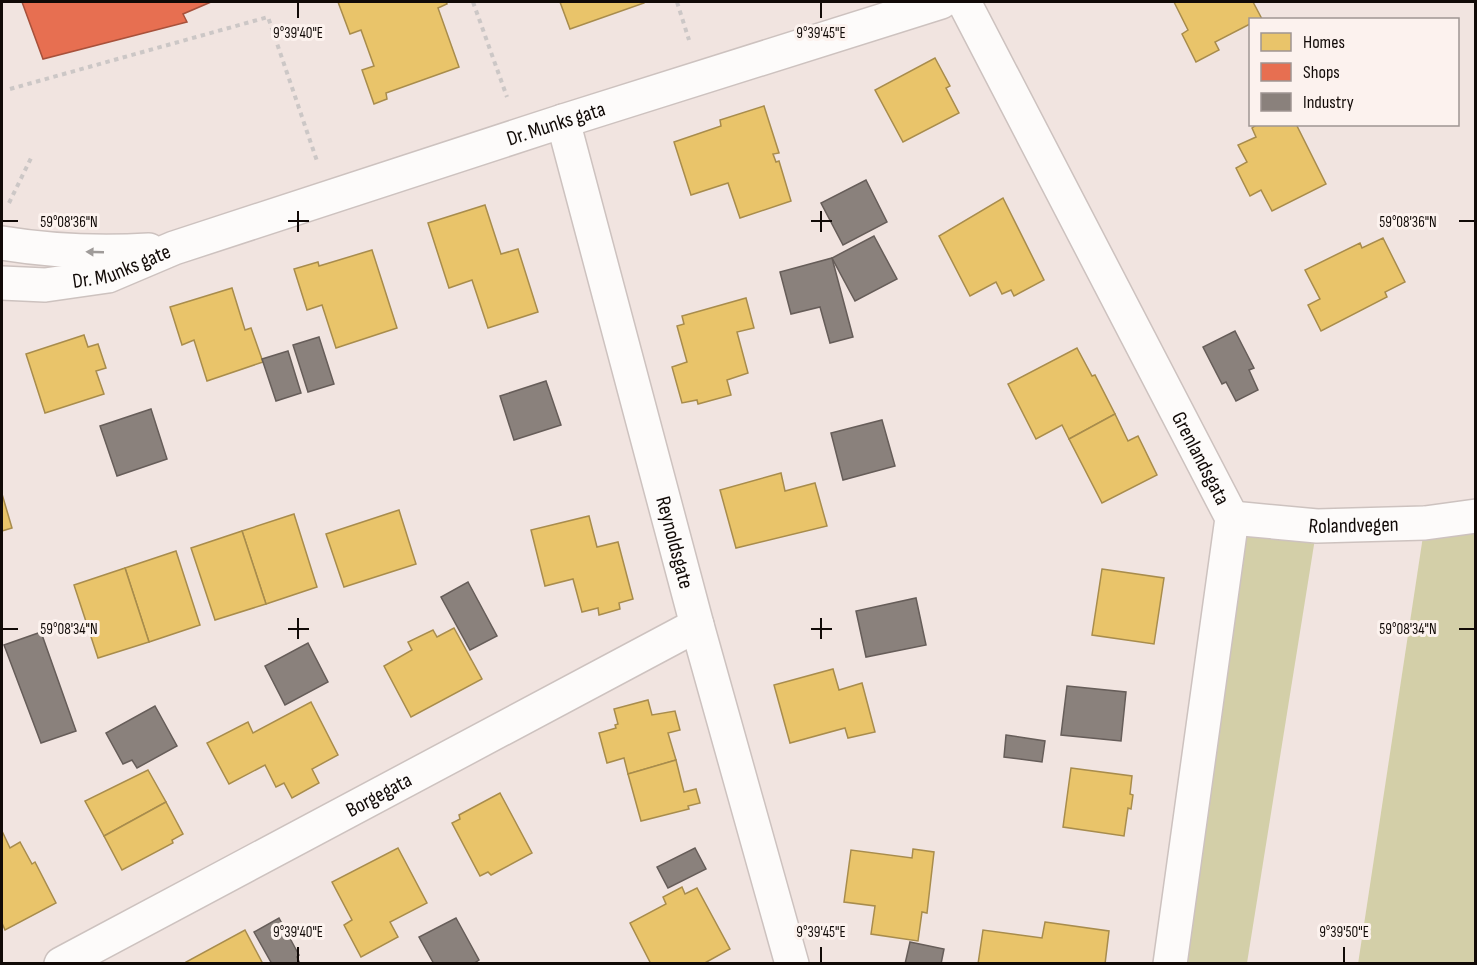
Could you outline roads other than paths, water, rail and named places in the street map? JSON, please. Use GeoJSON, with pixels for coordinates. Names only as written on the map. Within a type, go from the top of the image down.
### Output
{"type":"FeatureCollection","features":[{"type":"Feature","properties":{"kind":"street","name":"Dr. Munks gata"},"geometry":{"type":"LineString","coordinates":[[174,248],[562,121],[941,2]]}},
{"type":"Feature","properties":{"kind":"street","name":"Grenlandsgata"},"geometry":{"type":"LineString","coordinates":[[964,2],[1232,518],[1170,963]]}},
{"type":"Feature","properties":{"kind":"street","name":"Reynoldsgate"},"geometry":{"type":"LineString","coordinates":[[562,121],[697,625],[792,963]]}},
{"type":"Feature","properties":{"kind":"street","name":"Dr. Munks gate"},"geometry":{"type":"LineString","coordinates":[[2,243],[45,250],[105,252],[174,248]]}},
{"type":"Feature","properties":{"kind":"street","name":"Dr. Munks gate"},"geometry":{"type":"LineString","coordinates":[[2,283],[45,285],[108,276],[174,248]]}},
{"type":"Feature","properties":{"kind":"street","name":"Rolandvegen"},"geometry":{"type":"LineString","coordinates":[[1232,518],[1317,526],[1425,523],[1476,516]]}},
{"type":"Feature","properties":{"kind":"street","name":"Borgegata"},"geometry":{"type":"LineString","coordinates":[[61,963],[697,625]]}}]}
